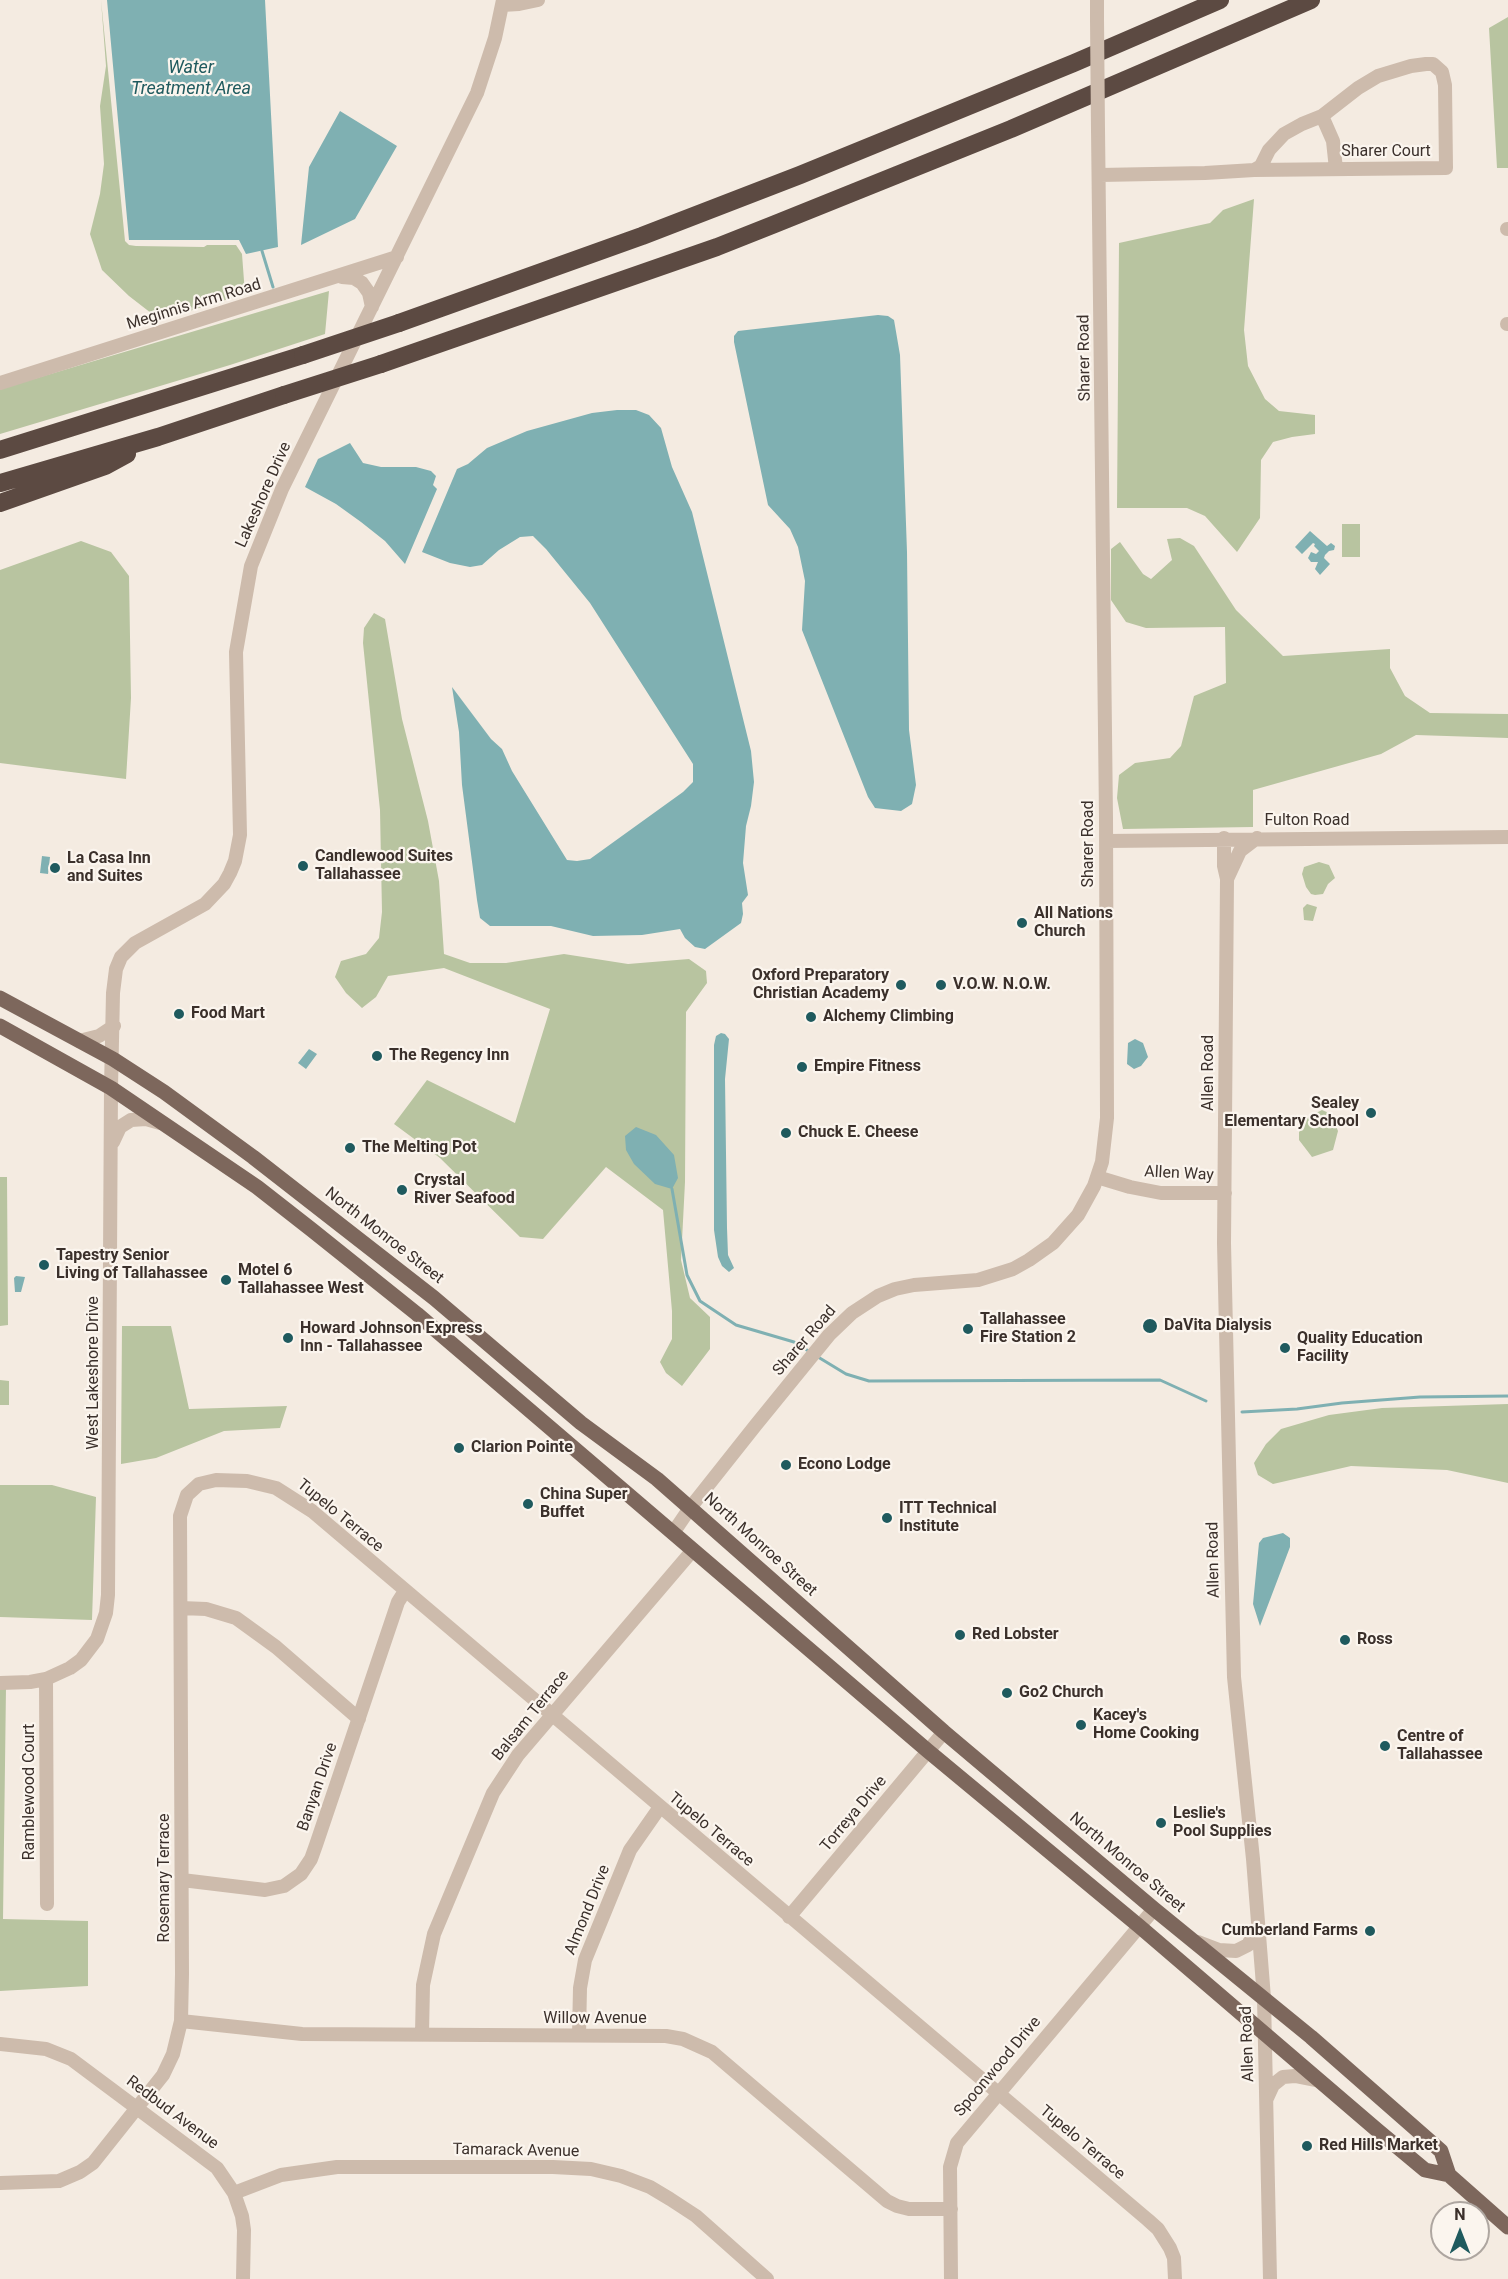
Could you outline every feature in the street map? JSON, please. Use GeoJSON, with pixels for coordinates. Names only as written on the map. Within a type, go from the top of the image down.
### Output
{"type":"FeatureCollection","features":[{"type":"Feature","properties":{"kind":"highway"},"geometry":{"type":"LineString","coordinates":[[0,450],[399,323],[632,239],[800,175],[1074,63],[1220,0]]}},
{"type":"Feature","properties":{"kind":"highway"},"geometry":{"type":"LineString","coordinates":[[0,483],[158,437],[381,364],[717,247],[1011,129],[1311,0]]}},
{"type":"Feature","properties":{"kind":"highway"},"geometry":{"type":"LineString","coordinates":[[0,503],[105,466],[158,437]]}},
{"type":"Feature","properties":{"kind":"main road","name":"North Monroe Street"},"geometry":{"type":"LineString","coordinates":[[0,998],[113,1059],[164,1092],[419,1286],[581,1423],[657,1479],[944,1732],[1154,1909],[1264,1998],[1441,2151],[1449,2175]]}},
{"type":"Feature","properties":{"kind":"main road","name":"North Monroe Street"},"geometry":{"type":"LineString","coordinates":[[0,1026],[111,1088],[257,1187],[405,1304],[928,1751],[1265,2032],[1425,2170],[1449,2175],[1508,2227]]}},
{"type":"Feature","properties":{"kind":"main road"},"geometry":{"type":"LineString","coordinates":[[257,1187],[273,1173]]}},
{"type":"Feature","properties":{"kind":"main road"},"geometry":{"type":"LineString","coordinates":[[405,1304],[419,1286]]}},
{"type":"Feature","properties":{"kind":"main road"},"geometry":{"type":"LineString","coordinates":[[417,1314],[434,1298]]}},
{"type":"Feature","properties":{"kind":"main road"},"geometry":{"type":"LineString","coordinates":[[524,1405],[542,1391]]}},
{"type":"Feature","properties":{"kind":"main road"},"geometry":{"type":"LineString","coordinates":[[545,1423],[561,1406]]}},
{"type":"Feature","properties":{"kind":"main road"},"geometry":{"type":"LineString","coordinates":[[789,1631],[806,1610]]}},
{"type":"Feature","properties":{"kind":"main road"},"geometry":{"type":"LineString","coordinates":[[1037,1841],[1051,1823]]}},
{"type":"Feature","properties":{"kind":"street"},"geometry":{"type":"LineString","coordinates":[[503,2],[519,4],[538,0]]}},
{"type":"Feature","properties":{"kind":"street","name":"Sharer Road"},"geometry":{"type":"LineString","coordinates":[[673,1533],[690,1508],[829,1335],[860,1307],[887,1293],[914,1285],[978,1280],[1013,1269],[1029,1260],[1064,1231],[1087,1200],[1097,1177],[1105,1143],[1107,1118],[1097,0]]}},
{"type":"Feature","properties":{"kind":"street","name":"Lakeshore Drive"},"geometry":{"type":"LineString","coordinates":[[113,1059],[115,978],[121,957],[135,943],[205,904],[224,884],[235,861],[240,825],[236,652],[251,566],[282,489],[477,93],[491,54],[503,2]]}},
{"type":"Feature","properties":{"kind":"street","name":"Sharer Court"},"geometry":{"type":"LineString","coordinates":[[1100,175],[1254,170],[1446,168],[1442,72],[1433,64],[1426,64],[1387,72],[1358,88],[1322,116],[1284,134],[1269,150],[1261,166],[1254,170]]}},
{"type":"Feature","properties":{"kind":"street"},"geometry":{"type":"LineString","coordinates":[[1322,116],[1333,141],[1336,169]]}},
{"type":"Feature","properties":{"kind":"street","name":"Meginnis Arm Road"},"geometry":{"type":"LineString","coordinates":[[0,383],[397,257]]}},
{"type":"Feature","properties":{"kind":"street"},"geometry":{"type":"LineString","coordinates":[[339,277],[354,278],[362,283],[369,293],[372,307]]}},
{"type":"Feature","properties":{"kind":"street","name":"Fulton Road"},"geometry":{"type":"LineString","coordinates":[[1106,841],[1224,838],[1508,837]]}},
{"type":"Feature","properties":{"kind":"street","name":"Allen Road"},"geometry":{"type":"LineString","coordinates":[[1224,838],[1227,879],[1225,1193],[1234,1677],[1259,1924],[1264,1998],[1270,2279]]}},
{"type":"Feature","properties":{"kind":"street"},"geometry":{"type":"LineString","coordinates":[[1227,879],[1240,851],[1257,838]]}},
{"type":"Feature","properties":{"kind":"street"},"geometry":{"type":"LineString","coordinates":[[79,1041],[99,1036],[114,1026]]}},
{"type":"Feature","properties":{"kind":"street","name":"West Lakeshore Drive"},"geometry":{"type":"LineString","coordinates":[[0,1683],[46,1679],[65,1671],[81,1660],[98,1639],[106,1613],[113,1059]]}},
{"type":"Feature","properties":{"kind":"street"},"geometry":{"type":"LineString","coordinates":[[112,1144],[120,1127],[131,1120],[147,1119],[168,1126]]}},
{"type":"Feature","properties":{"kind":"street","name":"Allen Way"},"geometry":{"type":"LineString","coordinates":[[1097,1177],[1161,1193],[1225,1193]]}},
{"type":"Feature","properties":{"kind":"street","name":"Tupelo Terrace"},"geometry":{"type":"LineString","coordinates":[[209,1481],[229,1480],[266,1485],[293,1497],[312,1511],[1148,2220],[1158,2229],[1170,2248],[1175,2264],[1175,2279]]}},
{"type":"Feature","properties":{"kind":"street","name":"Rosemary Terrace"},"geometry":{"type":"LineString","coordinates":[[0,2183],[51,2182],[80,2172],[101,2156],[168,2067],[178,2036],[181,2021],[182,1880],[180,1516],[187,1496],[193,1488],[209,1481]]}},
{"type":"Feature","properties":{"kind":"street","name":"Balsam Terrace"},"geometry":{"type":"LineString","coordinates":[[422,2034],[426,1963],[439,1921],[493,1793],[518,1755],[693,1550]]}},
{"type":"Feature","properties":{"kind":"street","name":"Banyan Drive"},"geometry":{"type":"LineString","coordinates":[[182,1880],[265,1890],[284,1886],[301,1874],[311,1859],[399,1602],[405,1591]]}},
{"type":"Feature","properties":{"kind":"street"},"geometry":{"type":"LineString","coordinates":[[181,1608],[206,1608],[236,1618],[276,1647],[359,1719]]}},
{"type":"Feature","properties":{"kind":"street","name":"Ramblewood Court"},"geometry":{"type":"LineString","coordinates":[[46,1679],[47,1904]]}},
{"type":"Feature","properties":{"kind":"street","name":"Torreya Drive"},"geometry":{"type":"LineString","coordinates":[[789,1917],[944,1732]]}},
{"type":"Feature","properties":{"kind":"street","name":"Almond Drive"},"geometry":{"type":"LineString","coordinates":[[579,2035],[580,1988],[585,1960],[630,1850],[660,1808]]}},
{"type":"Feature","properties":{"kind":"street","name":"Spoonwood Drive"},"geometry":{"type":"LineString","coordinates":[[951,2279],[950,2167],[957,2143],[1154,1909]]}},
{"type":"Feature","properties":{"kind":"street"},"geometry":{"type":"LineString","coordinates":[[1193,1940],[1219,1950],[1236,1951],[1248,1945],[1259,1924]]}},
{"type":"Feature","properties":{"kind":"street","name":"Willow Avenue"},"geometry":{"type":"LineString","coordinates":[[181,2021],[302,2034],[666,2036],[697,2044],[712,2052],[887,2201],[909,2209],[951,2209]]}},
{"type":"Feature","properties":{"kind":"street","name":"Redbud Avenue"},"geometry":{"type":"LineString","coordinates":[[0,2044],[26,2046],[61,2054],[87,2070],[217,2168],[239,2204],[244,2230],[243,2279]]}},
{"type":"Feature","properties":{"kind":"street"},"geometry":{"type":"LineString","coordinates":[[1266,2100],[1273,2085],[1283,2078],[1295,2076],[1322,2082]]}},
{"type":"Feature","properties":{"kind":"street","name":"Tamarack Avenue"},"geometry":{"type":"LineString","coordinates":[[234,2193],[281,2175],[337,2167],[591,2169],[621,2176],[650,2187],[670,2199],[696,2216],[766,2279]]}},
{"type":"Feature","properties":{"kind":"green space"},"geometry":{"type":"Polygon","coordinates":[[[101,0],[125,241],[129,245],[136,246],[236,245],[242,254],[245,294],[160,320],[129,296],[102,270],[90,234],[100,194],[104,164],[100,106],[106,66],[101,0]]]}},
{"type":"Feature","properties":{"kind":"green space"},"geometry":{"type":"Polygon","coordinates":[[[1508,17],[1508,168],[1497,168],[1489,28],[1508,17]]]}},
{"type":"Feature","properties":{"kind":"green space"},"geometry":{"type":"Polygon","coordinates":[[[1254,199],[1244,330],[1248,366],[1265,399],[1279,411],[1315,415],[1315,434],[1273,442],[1261,460],[1260,518],[1237,552],[1205,516],[1187,508],[1117,508],[1119,243],[1210,223],[1223,210],[1254,199]]]}},
{"type":"Feature","properties":{"kind":"green space"},"geometry":{"type":"Polygon","coordinates":[[[329,291],[325,334],[0,434],[0,389],[329,291]]]}},
{"type":"Feature","properties":{"kind":"green space"},"geometry":{"type":"Polygon","coordinates":[[[1342,524],[1360,524],[1360,557],[1342,557],[1342,524]]]}},
{"type":"Feature","properties":{"kind":"green space"},"geometry":{"type":"Polygon","coordinates":[[[1180,538],[1194,546],[1236,610],[1283,656],[1390,649],[1390,668],[1405,696],[1430,713],[1508,714],[1508,738],[1416,735],[1381,754],[1253,790],[1253,827],[1123,829],[1117,798],[1119,775],[1135,763],[1170,758],[1181,746],[1194,696],[1226,683],[1225,627],[1146,628],[1126,622],[1111,600],[1111,549],[1120,542],[1143,574],[1151,579],[1172,560],[1167,539],[1180,538]]]}},
{"type":"Feature","properties":{"kind":"green space"},"geometry":{"type":"Polygon","coordinates":[[[81,541],[111,552],[129,576],[131,698],[126,779],[0,763],[0,570],[81,541]]]}},
{"type":"Feature","properties":{"kind":"green space"},"geometry":{"type":"Polygon","coordinates":[[[374,613],[385,619],[402,719],[428,821],[439,881],[444,954],[470,963],[506,963],[564,954],[628,964],[689,959],[706,971],[707,983],[686,1012],[685,1182],[681,1260],[690,1298],[710,1317],[710,1349],[682,1386],[666,1373],[660,1362],[672,1339],[672,1311],[663,1210],[606,1167],[543,1239],[520,1237],[440,1158],[394,1124],[427,1080],[515,1123],[550,1009],[444,968],[388,976],[376,997],[362,1008],[346,993],[335,977],[341,961],[366,954],[379,938],[382,912],[380,810],[363,643],[364,628],[374,613]]]}},
{"type":"Feature","properties":{"kind":"green space"},"geometry":{"type":"Polygon","coordinates":[[[1319,862],[1329,865],[1335,878],[1328,884],[1323,894],[1315,895],[1311,894],[1306,887],[1302,874],[1304,867],[1319,862]]]}},
{"type":"Feature","properties":{"kind":"green space"},"geometry":{"type":"Polygon","coordinates":[[[1307,904],[1317,907],[1313,921],[1304,920],[1303,908],[1307,904]]]}},
{"type":"Feature","properties":{"kind":"green space"},"geometry":{"type":"Polygon","coordinates":[[[1322,1110],[1331,1114],[1338,1131],[1333,1150],[1312,1157],[1299,1140],[1299,1132],[1308,1117],[1322,1110]]]}},
{"type":"Feature","properties":{"kind":"green space"},"geometry":{"type":"Polygon","coordinates":[[[0,1177],[7,1177],[8,1325],[0,1326],[0,1177]]]}},
{"type":"Feature","properties":{"kind":"green space"},"geometry":{"type":"Polygon","coordinates":[[[122,1326],[171,1326],[189,1409],[287,1406],[280,1428],[224,1431],[156,1458],[121,1464],[122,1326]]]}},
{"type":"Feature","properties":{"kind":"green space"},"geometry":{"type":"Polygon","coordinates":[[[0,1380],[9,1381],[9,1405],[0,1405],[0,1380]]]}},
{"type":"Feature","properties":{"kind":"green space"},"geometry":{"type":"Polygon","coordinates":[[[1508,1404],[1508,1483],[1447,1470],[1351,1466],[1273,1484],[1258,1475],[1254,1463],[1266,1444],[1281,1429],[1329,1415],[1382,1408],[1508,1404]]]}},
{"type":"Feature","properties":{"kind":"green space"},"geometry":{"type":"Polygon","coordinates":[[[0,1485],[52,1485],[96,1497],[92,1620],[0,1617],[0,1485]]]}},
{"type":"Feature","properties":{"kind":"green space"},"geometry":{"type":"Polygon","coordinates":[[[0,1687],[6,1687],[3,1919],[88,1921],[88,1986],[0,1991],[0,1687]]]}},
{"type":"Feature","properties":{"kind":"water","name":"Water Treatment Area"},"geometry":{"type":"Polygon","coordinates":[[[107,0],[265,0],[278,247],[246,254],[239,240],[129,240],[107,0]]]}},
{"type":"Feature","properties":{"kind":"water"},"geometry":{"type":"Polygon","coordinates":[[[340,111],[397,146],[355,219],[301,245],[309,167],[340,111]]]}},
{"type":"Feature","properties":{"kind":"water"},"geometry":{"type":"Polygon","coordinates":[[[878,315],[888,316],[894,320],[900,355],[907,552],[909,730],[916,785],[912,804],[901,811],[875,808],[868,797],[802,630],[805,581],[798,547],[790,529],[768,505],[734,342],[734,336],[738,331],[878,315]]]}},
{"type":"Feature","properties":{"kind":"water"},"geometry":{"type":"Polygon","coordinates":[[[636,410],[649,415],[661,428],[672,467],[692,512],[751,751],[754,782],[746,826],[743,863],[748,895],[742,903],[741,923],[705,949],[695,947],[685,938],[680,929],[642,935],[593,936],[551,926],[490,926],[480,918],[477,900],[452,687],[491,739],[502,749],[512,771],[567,860],[590,859],[683,792],[693,782],[693,764],[590,603],[533,536],[520,537],[499,550],[482,565],[470,567],[450,563],[422,552],[457,469],[468,464],[487,448],[527,431],[592,413],[636,410]]]}},
{"type":"Feature","properties":{"kind":"water"},"geometry":{"type":"Polygon","coordinates":[[[350,443],[363,463],[381,467],[416,467],[431,471],[436,476],[433,485],[437,489],[405,564],[385,541],[361,522],[336,504],[305,487],[318,459],[350,443]]]}},
{"type":"Feature","properties":{"kind":"water"},"geometry":{"type":"Polygon","coordinates":[[[1310,531],[1327,546],[1331,543],[1335,546],[1334,550],[1325,555],[1324,558],[1330,564],[1320,575],[1315,569],[1318,562],[1311,562],[1308,558],[1311,552],[1316,554],[1319,551],[1314,546],[1315,544],[1313,543],[1302,554],[1295,547],[1310,531]]]}},
{"type":"Feature","properties":{"kind":"water"},"geometry":{"type":"Polygon","coordinates":[[[42,856],[50,857],[48,874],[40,873],[42,856]]]}},
{"type":"Feature","properties":{"kind":"water"},"geometry":{"type":"Polygon","coordinates":[[[721,1033],[729,1039],[725,1079],[727,1228],[728,1255],[734,1268],[729,1272],[722,1266],[718,1257],[714,1230],[714,1045],[716,1036],[721,1033]]]}},
{"type":"Feature","properties":{"kind":"water"},"geometry":{"type":"Polygon","coordinates":[[[1135,1039],[1143,1043],[1148,1057],[1141,1066],[1134,1069],[1127,1064],[1128,1043],[1135,1039]]]}},
{"type":"Feature","properties":{"kind":"water"},"geometry":{"type":"Polygon","coordinates":[[[309,1049],[317,1054],[306,1069],[298,1063],[309,1049]]]}},
{"type":"Feature","properties":{"kind":"water"},"geometry":{"type":"Polygon","coordinates":[[[636,1127],[656,1135],[674,1155],[678,1178],[672,1189],[655,1184],[634,1164],[626,1150],[625,1136],[636,1127]]]}},
{"type":"Feature","properties":{"kind":"water"},"geometry":{"type":"Polygon","coordinates":[[[16,1276],[25,1277],[21,1292],[15,1292],[14,1278],[16,1276]]]}},
{"type":"Feature","properties":{"kind":"water"},"geometry":{"type":"Polygon","coordinates":[[[1283,1533],[1290,1538],[1290,1547],[1260,1626],[1253,1604],[1259,1543],[1263,1538],[1283,1533]]]}},
{"type":"Feature","properties":{"kind":"waterway"},"geometry":{"type":"LineString","coordinates":[[262,251],[273,287]]}},
{"type":"Feature","properties":{"kind":"waterway"},"geometry":{"type":"LineString","coordinates":[[672,1189],[687,1275],[700,1301],[736,1325],[794,1342],[810,1352]]}},
{"type":"Feature","properties":{"kind":"waterway"},"geometry":{"type":"LineString","coordinates":[[818,1357],[846,1374],[869,1381],[1160,1380],[1206,1401]]}},
{"type":"Feature","properties":{"kind":"waterway"},"geometry":{"type":"LineString","coordinates":[[1242,1412],[1420,1397],[1508,1396]]}},
{"type":"Feature","properties":{"kind":"place","name":"Candlewood Suites Tallahassee"},"geometry":{"type":"Point","coordinates":[303,866]}},
{"type":"Feature","properties":{"kind":"place","name":"La Casa Inn and Suites"},"geometry":{"type":"Point","coordinates":[55,868]}},
{"type":"Feature","properties":{"kind":"place","name":"All Nations Church"},"geometry":{"type":"Point","coordinates":[1022,923]}},
{"type":"Feature","properties":{"kind":"place","name":"Oxford Preparatory Christian Academy"},"geometry":{"type":"Point","coordinates":[901,985]}},
{"type":"Feature","properties":{"kind":"place","name":"V.O.W. N.O.W."},"geometry":{"type":"Point","coordinates":[941,985]}},
{"type":"Feature","properties":{"kind":"place","name":"Food Mart"},"geometry":{"type":"Point","coordinates":[179,1014]}},
{"type":"Feature","properties":{"kind":"place","name":"Alchemy Climbing"},"geometry":{"type":"Point","coordinates":[811,1017]}},
{"type":"Feature","properties":{"kind":"place","name":"The Regency Inn"},"geometry":{"type":"Point","coordinates":[377,1056]}},
{"type":"Feature","properties":{"kind":"place","name":"Empire Fitness"},"geometry":{"type":"Point","coordinates":[802,1067]}},
{"type":"Feature","properties":{"kind":"place","name":"Sealey Elementary School"},"geometry":{"type":"Point","coordinates":[1371,1113]}},
{"type":"Feature","properties":{"kind":"place","name":"Chuck E. Cheese"},"geometry":{"type":"Point","coordinates":[786,1133]}},
{"type":"Feature","properties":{"kind":"place","name":"The Melting Pot"},"geometry":{"type":"Point","coordinates":[350,1148]}},
{"type":"Feature","properties":{"kind":"place","name":"Crystal River Seafood"},"geometry":{"type":"Point","coordinates":[402,1190]}},
{"type":"Feature","properties":{"kind":"place","name":"Tapestry Senior Living of Tallahassee"},"geometry":{"type":"Point","coordinates":[44,1265]}},
{"type":"Feature","properties":{"kind":"place","name":"Motel 6 Tallahassee West"},"geometry":{"type":"Point","coordinates":[226,1280]}},
{"type":"Feature","properties":{"kind":"place","name":"DaVita Dialysis"},"geometry":{"type":"Point","coordinates":[1150,1326]}},
{"type":"Feature","properties":{"kind":"place","name":"Tallahassee Fire Station 2"},"geometry":{"type":"Point","coordinates":[968,1329]}},
{"type":"Feature","properties":{"kind":"place","name":"Howard Johnson Express Inn - Tallahassee"},"geometry":{"type":"Point","coordinates":[288,1338]}},
{"type":"Feature","properties":{"kind":"place","name":"Quality Education Facility"},"geometry":{"type":"Point","coordinates":[1285,1348]}},
{"type":"Feature","properties":{"kind":"place","name":"Clarion Pointe"},"geometry":{"type":"Point","coordinates":[459,1448]}},
{"type":"Feature","properties":{"kind":"place","name":"Econo Lodge"},"geometry":{"type":"Point","coordinates":[786,1465]}},
{"type":"Feature","properties":{"kind":"place","name":"China Super Buffet"},"geometry":{"type":"Point","coordinates":[528,1504]}},
{"type":"Feature","properties":{"kind":"place","name":"ITT Technical Institute"},"geometry":{"type":"Point","coordinates":[887,1518]}},
{"type":"Feature","properties":{"kind":"place","name":"Red Lobster"},"geometry":{"type":"Point","coordinates":[960,1635]}},
{"type":"Feature","properties":{"kind":"place","name":"Ross"},"geometry":{"type":"Point","coordinates":[1345,1640]}},
{"type":"Feature","properties":{"kind":"place","name":"Go2 Church"},"geometry":{"type":"Point","coordinates":[1007,1693]}},
{"type":"Feature","properties":{"kind":"place","name":"Kacey's Home Cooking"},"geometry":{"type":"Point","coordinates":[1081,1725]}},
{"type":"Feature","properties":{"kind":"place","name":"Centre of Tallahassee"},"geometry":{"type":"Point","coordinates":[1385,1746]}},
{"type":"Feature","properties":{"kind":"place","name":"Leslie's Pool Supplies"},"geometry":{"type":"Point","coordinates":[1161,1823]}},
{"type":"Feature","properties":{"kind":"place","name":"Cumberland Farms"},"geometry":{"type":"Point","coordinates":[1370,1931]}},
{"type":"Feature","properties":{"kind":"place","name":"Red Hills Market"},"geometry":{"type":"Point","coordinates":[1307,2146]}}]}
